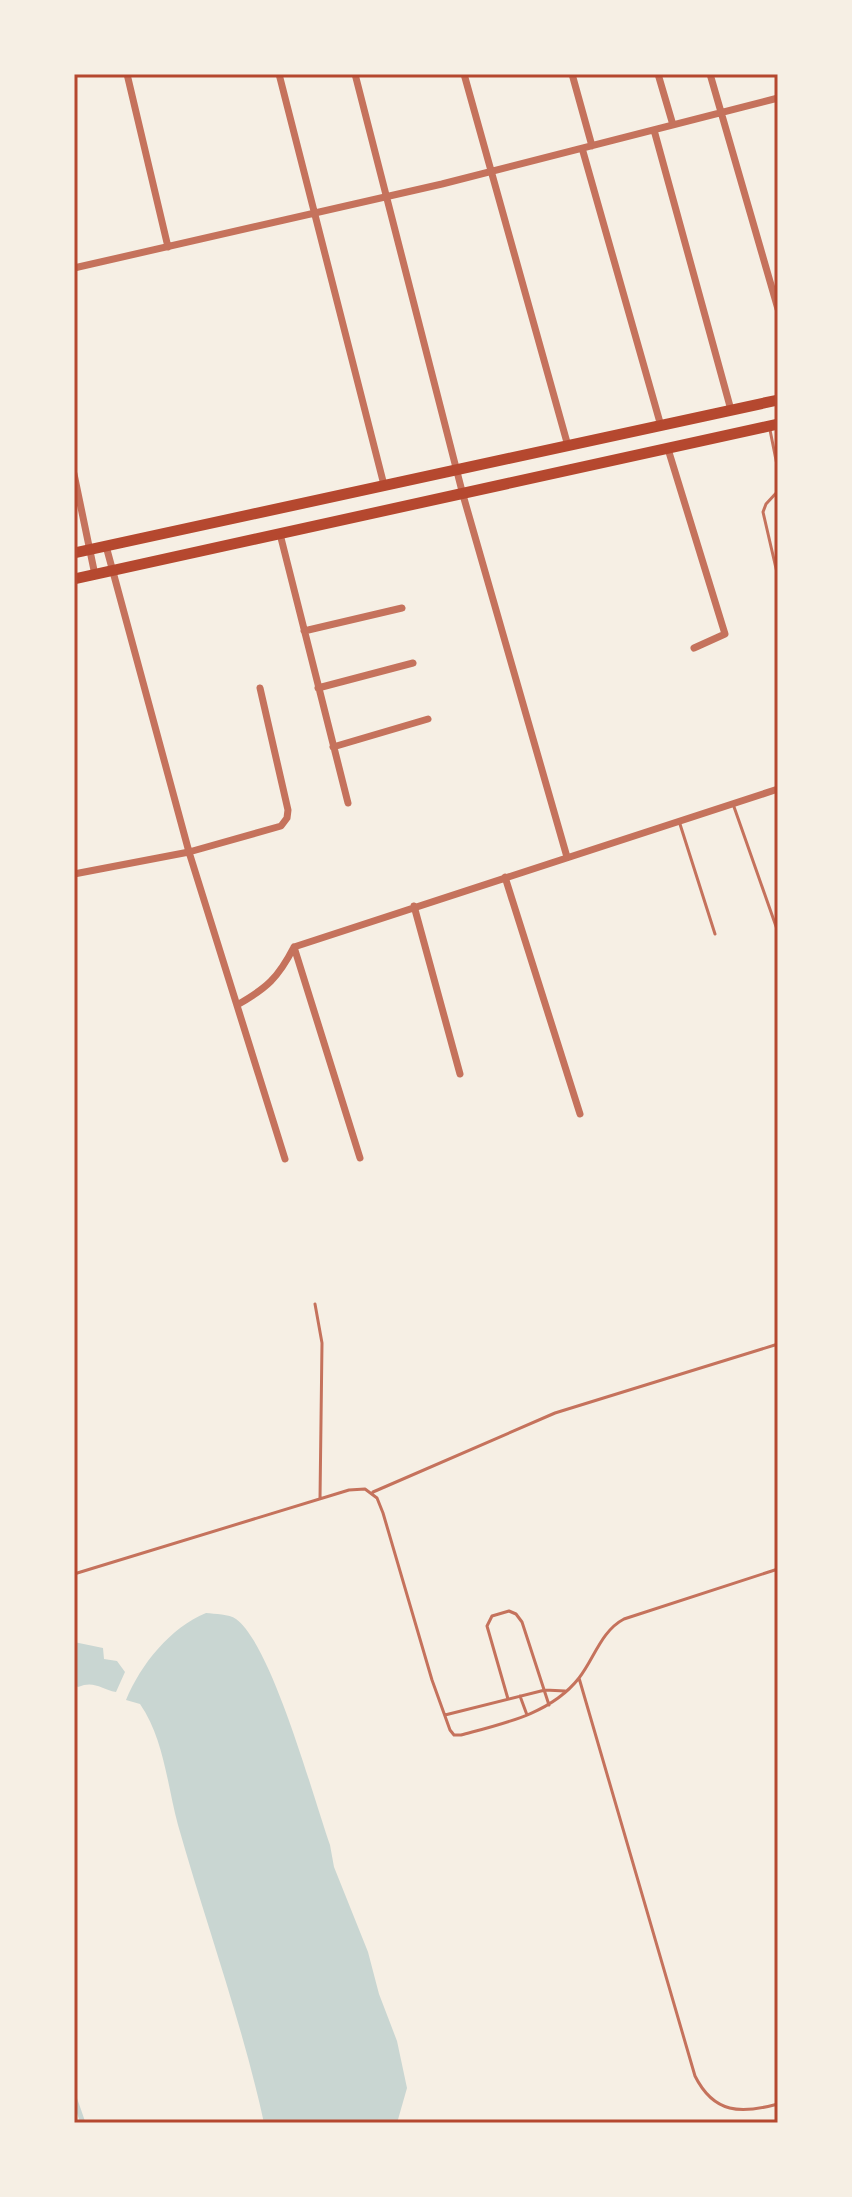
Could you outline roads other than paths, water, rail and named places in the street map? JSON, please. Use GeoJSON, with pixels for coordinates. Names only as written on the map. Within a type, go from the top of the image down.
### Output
{"type":"FeatureCollection","features":[{"type":"Feature","properties":{"kind":"main road"},"geometry":{"type":"LineString","coordinates":[[74,553],[778,400]]}},
{"type":"Feature","properties":{"kind":"main road"},"geometry":{"type":"LineString","coordinates":[[74,579],[774,425]]}},
{"type":"Feature","properties":{"kind":"street"},"geometry":{"type":"LineString","coordinates":[[127,74],[168,247]]}},
{"type":"Feature","properties":{"kind":"street"},"geometry":{"type":"LineString","coordinates":[[279,74],[384,485]]}},
{"type":"Feature","properties":{"kind":"street"},"geometry":{"type":"LineString","coordinates":[[355,74],[463,495],[567,857]]}},
{"type":"Feature","properties":{"kind":"street"},"geometry":{"type":"LineString","coordinates":[[464,74],[568,446]]}},
{"type":"Feature","properties":{"kind":"street"},"geometry":{"type":"LineString","coordinates":[[572,74],[592,146]]}},
{"type":"Feature","properties":{"kind":"street"},"geometry":{"type":"LineString","coordinates":[[658,74],[673,125]]}},
{"type":"Feature","properties":{"kind":"street"},"geometry":{"type":"LineString","coordinates":[[710,74],[778,309]]}},
{"type":"Feature","properties":{"kind":"street"},"geometry":{"type":"LineString","coordinates":[[74,268],[386,198],[778,98]]}},
{"type":"Feature","properties":{"kind":"street"},"geometry":{"type":"LineString","coordinates":[[654,130],[731,410]]}},
{"type":"Feature","properties":{"kind":"street"},"geometry":{"type":"LineString","coordinates":[[582,148],[661,426]]}},
{"type":"Feature","properties":{"kind":"street"},"geometry":{"type":"LineString","coordinates":[[668,449],[725,634],[722,638],[694,648]]}},
{"type":"Feature","properties":{"kind":"street"},"geometry":{"type":"LineString","coordinates":[[74,474],[95,575]]}},
{"type":"Feature","properties":{"kind":"street"},"geometry":{"type":"LineString","coordinates":[[280,534],[348,803]]}},
{"type":"Feature","properties":{"kind":"street"},"geometry":{"type":"LineString","coordinates":[[106,546],[189,852],[285,1159]]}},
{"type":"Feature","properties":{"kind":"street"},"geometry":{"type":"LineString","coordinates":[[304,631],[402,608]]}},
{"type":"Feature","properties":{"kind":"street"},"geometry":{"type":"LineString","coordinates":[[318,688],[413,663]]}},
{"type":"Feature","properties":{"kind":"street"},"geometry":{"type":"LineString","coordinates":[[74,874],[189,852],[281,826],[288,810],[260,688]]}},
{"type":"Feature","properties":{"kind":"street"},"geometry":{"type":"LineString","coordinates":[[333,747],[428,719]]}},
{"type":"Feature","properties":{"kind":"street"},"geometry":{"type":"LineString","coordinates":[[237,1005],[276,979],[294,947],[778,789]]}},
{"type":"Feature","properties":{"kind":"street"},"geometry":{"type":"LineString","coordinates":[[505,877],[580,1114]]}},
{"type":"Feature","properties":{"kind":"street"},"geometry":{"type":"LineString","coordinates":[[414,906],[460,1074]]}},
{"type":"Feature","properties":{"kind":"street"},"geometry":{"type":"LineString","coordinates":[[294,947],[360,1158]]}},
{"type":"Feature","properties":{"kind":"lane"},"geometry":{"type":"LineString","coordinates":[[774,425],[778,470]]}},
{"type":"Feature","properties":{"kind":"lane"},"geometry":{"type":"LineString","coordinates":[[778,491],[763,512],[778,577]]}},
{"type":"Feature","properties":{"kind":"lane"},"geometry":{"type":"LineString","coordinates":[[733,804],[778,932]]}},
{"type":"Feature","properties":{"kind":"lane"},"geometry":{"type":"LineString","coordinates":[[679,821],[715,934]]}},
{"type":"Feature","properties":{"kind":"lane"},"geometry":{"type":"LineString","coordinates":[[315,1304],[322,1343],[320,1499]]}},
{"type":"Feature","properties":{"kind":"lane"},"geometry":{"type":"LineString","coordinates":[[74,1574],[320,1499],[357,1489],[372,1493],[555,1413],[778,1344]]}},
{"type":"Feature","properties":{"kind":"lane"},"geometry":{"type":"LineString","coordinates":[[372,1493],[383,1513],[432,1680],[454,1735],[527,1715],[549,1705],[579,1678],[610,1628],[624,1619],[778,1569]]}},
{"type":"Feature","properties":{"kind":"lane"},"geometry":{"type":"LineString","coordinates":[[508,1699],[487,1626],[492,1616],[509,1611],[522,1622],[549,1705]]}},
{"type":"Feature","properties":{"kind":"lane"},"geometry":{"type":"LineString","coordinates":[[579,1678],[695,2076],[702,2091],[711,2100],[732,2109],[778,2104]]}},
{"type":"Feature","properties":{"kind":"lane"},"geometry":{"type":"LineString","coordinates":[[445,1715],[520,1695],[545,1690],[565,1691]]}},
{"type":"Feature","properties":{"kind":"lane"},"geometry":{"type":"LineString","coordinates":[[520,1695],[527,1715]]}},
{"type":"Feature","properties":{"kind":"waterway"},"geometry":{"type":"LineString","coordinates":[[74,2097],[83,2123]]}}]}
